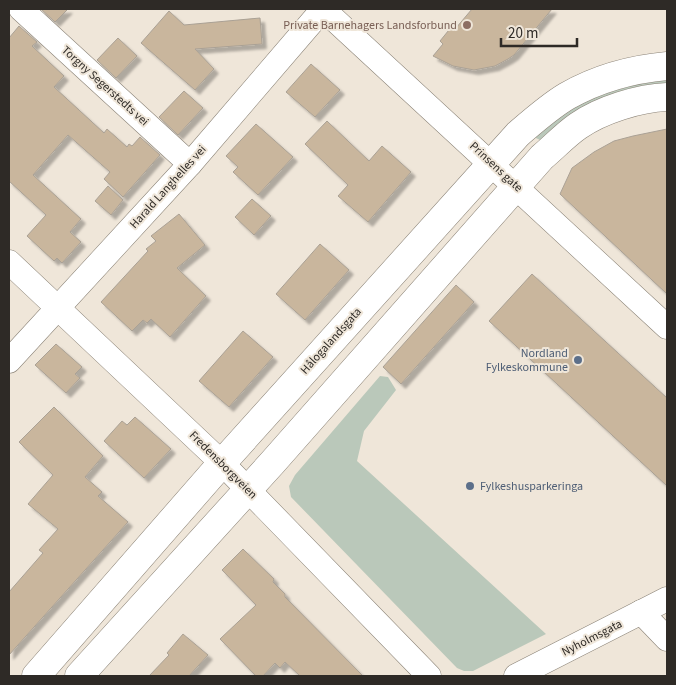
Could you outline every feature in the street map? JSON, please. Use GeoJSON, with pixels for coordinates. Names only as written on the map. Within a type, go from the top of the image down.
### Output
{"type":"FeatureCollection","features":[{"type":"Feature","properties":{"kind":"street","name":"Torgny Segerstedts vei"},"geometry":{"type":"LineString","coordinates":[[21,9],[190,164]]}},
{"type":"Feature","properties":{"kind":"street","name":"Harald Langhelles vei"},"geometry":{"type":"LineString","coordinates":[[9,361],[190,164],[323,9]]}},
{"type":"Feature","properties":{"kind":"street","name":"Prinsens gate"},"geometry":{"type":"LineString","coordinates":[[323,9],[667,327]]}},
{"type":"Feature","properties":{"kind":"street","name":"Hålogalandsgata"},"geometry":{"type":"LineString","coordinates":[[36,676],[222,463],[518,134],[567,96],[603,80],[646,68],[667,66]]}},
{"type":"Feature","properties":{"kind":"street"},"geometry":{"type":"LineString","coordinates":[[79,676],[248,489],[542,157],[579,126],[598,115],[636,102],[667,97]]}},
{"type":"Feature","properties":{"kind":"street","name":"Fredensborgveien"},"geometry":{"type":"LineString","coordinates":[[9,262],[222,463],[429,676]]}},
{"type":"Feature","properties":{"kind":"street","name":"Nyholmsgata"},"geometry":{"type":"LineString","coordinates":[[516,676],[667,599]]}},
{"type":"Feature","properties":{"kind":"street"},"geometry":{"type":"LineString","coordinates":[[641,612],[667,639]]}},
{"type":"Feature","properties":{"kind":"green space"},"geometry":{"type":"Polygon","coordinates":[[[667,78],[667,88],[542,141],[536,138],[535,134],[570,108],[616,87],[667,78]]]}},
{"type":"Feature","properties":{"kind":"green space"},"geometry":{"type":"Polygon","coordinates":[[[380,376],[388,377],[396,390],[364,431],[357,461],[546,634],[473,671],[464,671],[457,668],[291,497],[289,486],[295,475],[380,376]]]}},
{"type":"Feature","properties":{"kind":"building"},"geometry":{"type":"Polygon","coordinates":[[[41,9],[68,9],[55,22],[41,9]]]}},
{"type":"Feature","properties":{"kind":"building"},"geometry":{"type":"Polygon","coordinates":[[[472,9],[552,9],[514,55],[495,66],[474,70],[453,66],[433,56],[443,44],[440,41],[453,25],[456,28],[472,9]]]}},
{"type":"Feature","properties":{"kind":"building"},"geometry":{"type":"Polygon","coordinates":[[[169,11],[184,25],[260,18],[262,44],[195,49],[214,69],[195,90],[141,43],[169,11]]]}},
{"type":"Feature","properties":{"kind":"building"},"geometry":{"type":"Polygon","coordinates":[[[19,26],[37,42],[32,46],[64,76],[54,87],[104,133],[107,129],[127,147],[129,144],[132,146],[140,137],[160,155],[123,197],[104,179],[110,172],[68,135],[33,175],[81,219],[70,232],[81,242],[62,263],[57,258],[54,261],[27,236],[46,215],[9,181],[9,38],[19,26]]]}},
{"type":"Feature","properties":{"kind":"building"},"geometry":{"type":"Polygon","coordinates":[[[118,38],[137,56],[116,78],[97,60],[118,38]]]}},
{"type":"Feature","properties":{"kind":"building"},"geometry":{"type":"Polygon","coordinates":[[[311,64],[340,90],[315,117],[286,92],[311,64]]]}},
{"type":"Feature","properties":{"kind":"building"},"geometry":{"type":"Polygon","coordinates":[[[184,91],[203,108],[178,135],[159,117],[184,91]]]}},
{"type":"Feature","properties":{"kind":"building"},"geometry":{"type":"Polygon","coordinates":[[[327,121],[369,161],[382,146],[411,172],[368,222],[338,196],[348,185],[305,144],[327,121]]]}},
{"type":"Feature","properties":{"kind":"building"},"geometry":{"type":"Polygon","coordinates":[[[256,124],[293,157],[258,195],[233,172],[238,167],[226,156],[256,124]]]}},
{"type":"Feature","properties":{"kind":"building"},"geometry":{"type":"Polygon","coordinates":[[[667,129],[667,294],[560,194],[572,168],[594,152],[614,141],[667,129]]]}},
{"type":"Feature","properties":{"kind":"building"},"geometry":{"type":"Polygon","coordinates":[[[108,186],[123,200],[111,215],[95,201],[108,186]]]}},
{"type":"Feature","properties":{"kind":"building"},"geometry":{"type":"Polygon","coordinates":[[[252,199],[271,216],[254,235],[235,217],[252,199]]]}},
{"type":"Feature","properties":{"kind":"building"},"geometry":{"type":"Polygon","coordinates":[[[179,214],[205,245],[177,268],[206,296],[170,337],[151,319],[147,323],[143,320],[132,331],[101,302],[148,251],[146,249],[156,241],[151,236],[179,214]]]}},
{"type":"Feature","properties":{"kind":"building"},"geometry":{"type":"Polygon","coordinates":[[[320,244],[349,270],[305,320],[276,294],[320,244]]]}},
{"type":"Feature","properties":{"kind":"building","name":"Nordland Fylkeskommune"},"geometry":{"type":"Polygon","coordinates":[[[532,274],[667,398],[667,486],[489,321],[532,274]]]}},
{"type":"Feature","properties":{"kind":"building"},"geometry":{"type":"Polygon","coordinates":[[[456,285],[474,302],[401,384],[383,367],[456,285]]]}},
{"type":"Feature","properties":{"kind":"building"},"geometry":{"type":"Polygon","coordinates":[[[243,331],[273,357],[229,407],[199,381],[243,331]]]}},
{"type":"Feature","properties":{"kind":"building"},"geometry":{"type":"Polygon","coordinates":[[[56,344],[82,367],[75,374],[80,378],[66,393],[35,365],[56,344]]]}},
{"type":"Feature","properties":{"kind":"building"},"geometry":{"type":"Polygon","coordinates":[[[54,407],[103,456],[85,477],[102,492],[98,496],[128,522],[9,655],[9,592],[43,553],[39,550],[58,529],[28,504],[53,475],[19,442],[54,407]]]}},
{"type":"Feature","properties":{"kind":"building"},"geometry":{"type":"Polygon","coordinates":[[[135,417],[171,449],[144,478],[104,441],[122,421],[127,425],[135,417]]]}},
{"type":"Feature","properties":{"kind":"building"},"geometry":{"type":"Polygon","coordinates":[[[243,549],[274,579],[273,582],[285,594],[285,597],[363,676],[300,676],[285,662],[280,668],[275,663],[263,676],[256,676],[220,639],[256,605],[222,570],[243,549]]]}},
{"type":"Feature","properties":{"kind":"building"},"geometry":{"type":"Polygon","coordinates":[[[183,634],[208,655],[189,676],[149,676],[169,655],[167,653],[183,634]]]}},
{"type":"Feature","properties":{"kind":"place","name":"Private Barnehagers Landsforbund"},"geometry":{"type":"Point","coordinates":[467,25]}},
{"type":"Feature","properties":{"kind":"place","name":"Nordland Fylkeskommune"},"geometry":{"type":"Point","coordinates":[578,360]}},
{"type":"Feature","properties":{"kind":"place","name":"Fylkeshusparkeringa"},"geometry":{"type":"Point","coordinates":[470,486]}}]}
